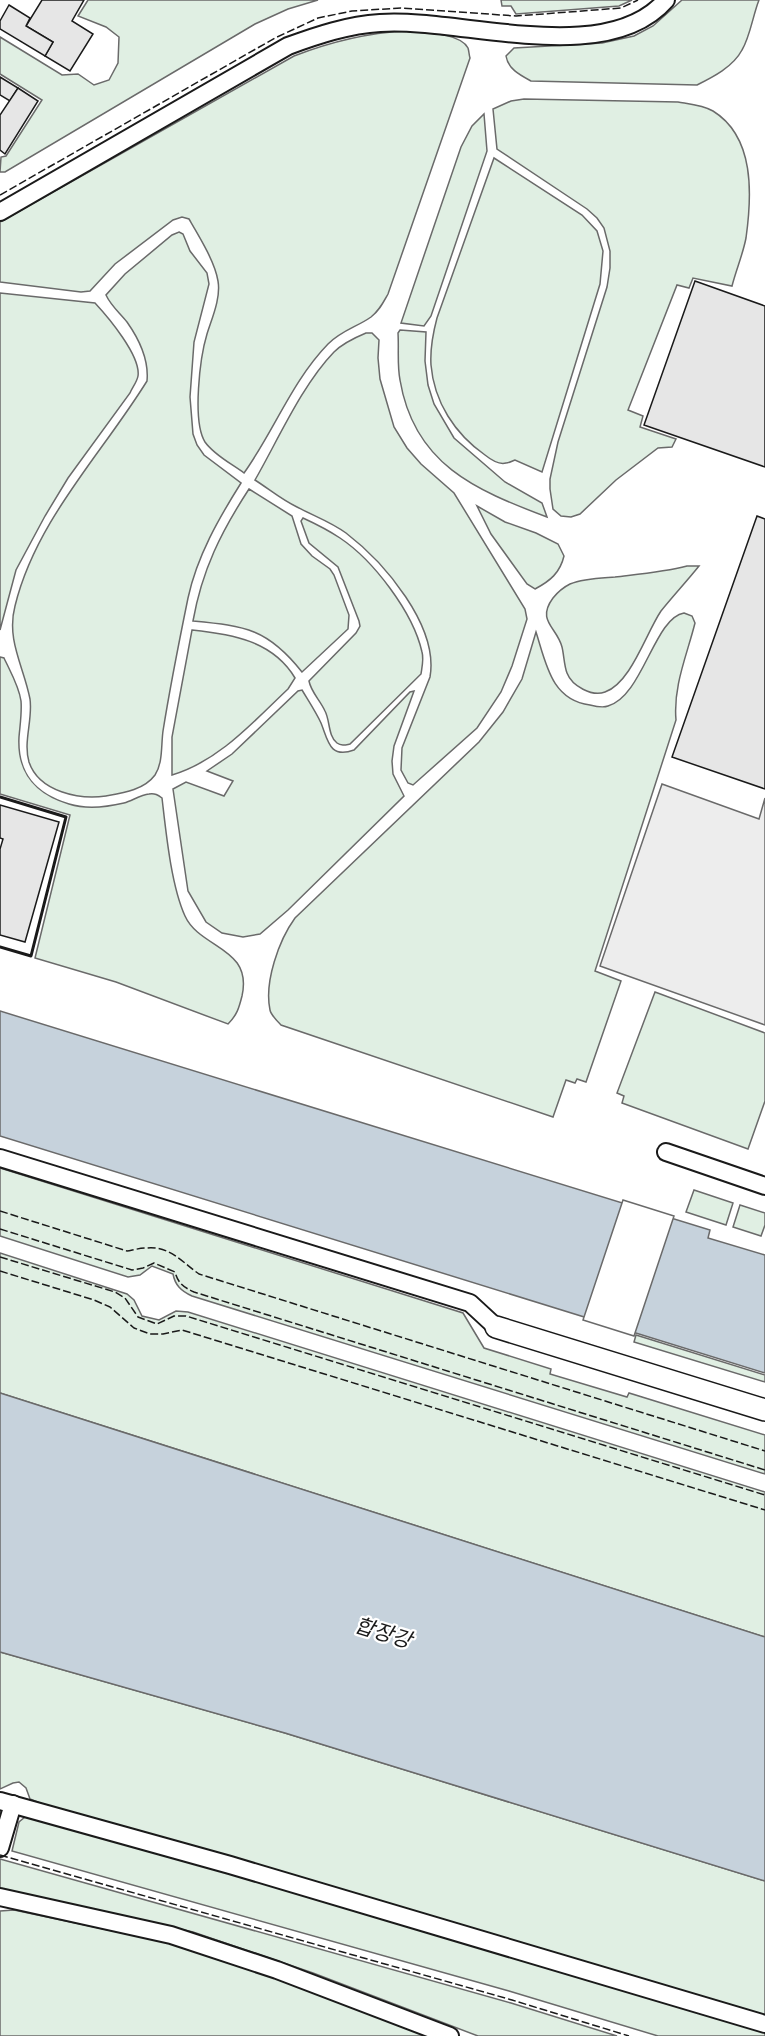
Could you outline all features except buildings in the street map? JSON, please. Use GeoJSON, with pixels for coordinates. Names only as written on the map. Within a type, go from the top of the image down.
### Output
{"type":"FeatureCollection","features":[{"type":"Feature","properties":{"kind":"street"},"geometry":{"type":"LineString","coordinates":[[0,212],[288,46],[318,35],[339,29],[380,23],[423,24],[565,37],[598,34],[627,26],[645,17],[666,0]]}},
{"type":"Feature","properties":{"kind":"street"},"geometry":{"type":"LineString","coordinates":[[666,1152],[765,1186]]}},
{"type":"Feature","properties":{"kind":"street"},"geometry":{"type":"LineString","coordinates":[[0,1158],[470,1303],[496,1327],[765,1410]]}},
{"type":"Feature","properties":{"kind":"street"},"geometry":{"type":"LineString","coordinates":[[0,1848],[7,1808],[264,1875],[765,2024]]}},
{"type":"Feature","properties":{"kind":"street"},"geometry":{"type":"LineString","coordinates":[[0,1897],[171,1935],[277,1970],[450,2036]]}},
{"type":"Feature","properties":{"kind":"green space"},"geometry":{"type":"Polygon","coordinates":[[[88,0],[318,0],[288,9],[255,24],[5,172],[0,172],[1,157],[6,156],[42,100],[0,74],[0,37],[62,75],[78,74],[94,85],[109,80],[118,63],[119,37],[106,27],[78,16],[88,0]]]}},
{"type":"Feature","properties":{"kind":"green space"},"geometry":{"type":"Polygon","coordinates":[[[501,0],[632,0],[619,6],[516,14],[511,6],[502,6],[501,0]]]}},
{"type":"Feature","properties":{"kind":"green space"},"geometry":{"type":"Polygon","coordinates":[[[682,0],[759,0],[745,45],[738,56],[722,71],[697,85],[531,81],[515,71],[507,61],[506,56],[514,48],[602,43],[634,36],[653,26],[682,0]]]}},
{"type":"Feature","properties":{"kind":"green space"},"geometry":{"type":"Polygon","coordinates":[[[405,31],[440,34],[457,39],[468,48],[470,58],[388,294],[374,315],[333,339],[315,358],[244,473],[213,451],[205,442],[201,432],[198,405],[200,373],[204,344],[216,308],[219,288],[210,258],[189,219],[182,217],[173,220],[115,264],[90,291],[81,292],[0,282],[0,222],[294,56],[348,39],[405,31]]]}},
{"type":"Feature","properties":{"kind":"green space"},"geometry":{"type":"Polygon","coordinates":[[[524,99],[678,102],[705,107],[727,122],[737,136],[748,168],[749,204],[746,238],[732,286],[693,278],[689,288],[677,285],[628,410],[643,416],[640,427],[676,439],[672,447],[658,448],[616,480],[580,514],[571,517],[561,516],[553,509],[550,479],[558,442],[607,287],[610,251],[604,228],[597,218],[497,149],[493,109],[511,101],[524,99]]]}},
{"type":"Feature","properties":{"kind":"green space"},"geometry":{"type":"Polygon","coordinates":[[[484,114],[487,151],[431,316],[424,326],[401,323],[461,147],[472,126],[484,114]]]}},
{"type":"Feature","properties":{"kind":"green space"},"geometry":{"type":"Polygon","coordinates":[[[494,158],[582,215],[597,231],[603,251],[600,284],[542,472],[515,460],[507,463],[498,462],[474,447],[448,416],[436,392],[433,379],[431,353],[437,318],[494,158]]]}},
{"type":"Feature","properties":{"kind":"green space"},"geometry":{"type":"Polygon","coordinates":[[[179,232],[183,234],[190,251],[207,273],[209,284],[194,342],[190,397],[193,434],[204,455],[241,483],[210,538],[192,582],[163,731],[158,770],[145,784],[126,792],[84,797],[51,787],[34,772],[29,762],[27,747],[30,699],[14,642],[15,606],[38,545],[54,516],[147,381],[145,358],[139,343],[127,322],[106,295],[125,274],[172,235],[179,232]]]}},
{"type":"Feature","properties":{"kind":"green space"},"geometry":{"type":"Polygon","coordinates":[[[0,293],[95,303],[129,348],[138,368],[138,376],[130,393],[68,478],[45,516],[16,570],[0,630],[0,293]]]}},
{"type":"Feature","properties":{"kind":"green space"},"geometry":{"type":"Polygon","coordinates":[[[400,330],[426,332],[425,361],[428,385],[434,404],[454,438],[505,482],[542,503],[547,517],[473,484],[452,470],[434,453],[419,433],[407,409],[399,374],[398,333],[400,330]]]}},
{"type":"Feature","properties":{"kind":"green space"},"geometry":{"type":"Polygon","coordinates":[[[366,333],[372,333],[379,340],[380,379],[394,427],[407,448],[421,464],[454,493],[525,609],[527,619],[501,692],[477,728],[413,785],[408,783],[401,770],[402,748],[430,677],[431,657],[426,637],[417,617],[392,578],[361,545],[340,529],[291,504],[255,480],[291,413],[322,365],[341,346],[366,333]]]}},
{"type":"Feature","properties":{"kind":"green space"},"geometry":{"type":"Polygon","coordinates":[[[249,489],[292,516],[301,544],[334,575],[349,615],[348,629],[302,672],[278,647],[255,632],[228,625],[193,621],[207,568],[249,489]]]}},
{"type":"Feature","properties":{"kind":"green space"},"geometry":{"type":"Polygon","coordinates":[[[477,506],[505,522],[558,544],[564,556],[554,576],[535,589],[527,584],[491,534],[477,506]]]}},
{"type":"Feature","properties":{"kind":"green space"},"geometry":{"type":"Polygon","coordinates":[[[303,518],[340,538],[378,573],[410,620],[423,655],[421,674],[350,744],[345,745],[340,745],[334,740],[327,715],[309,681],[356,633],[360,626],[338,567],[309,543],[301,521],[303,518]]]}},
{"type":"Feature","properties":{"kind":"green space"},"geometry":{"type":"Polygon","coordinates":[[[699,566],[661,611],[623,679],[614,687],[600,693],[589,692],[573,682],[565,667],[562,647],[547,618],[548,606],[556,594],[575,582],[652,573],[699,566]]]}},
{"type":"Feature","properties":{"kind":"green space"},"geometry":{"type":"Polygon","coordinates":[[[684,613],[692,616],[695,623],[681,671],[676,720],[595,971],[621,981],[586,1082],[577,1079],[575,1083],[566,1080],[553,1117],[281,1025],[271,1012],[269,987],[278,949],[289,927],[295,918],[479,742],[503,712],[522,679],[536,632],[547,667],[558,688],[577,702],[606,707],[620,699],[630,688],[664,628],[674,618],[684,613]]]}},
{"type":"Feature","properties":{"kind":"green space"},"geometry":{"type":"Polygon","coordinates":[[[192,630],[236,637],[263,648],[286,665],[295,678],[288,689],[234,739],[205,760],[172,775],[172,737],[192,630]]]}},
{"type":"Feature","properties":{"kind":"green space"},"geometry":{"type":"Polygon","coordinates":[[[0,657],[4,658],[20,695],[19,750],[21,762],[25,772],[38,788],[57,800],[82,807],[117,804],[151,794],[162,798],[173,874],[185,916],[192,927],[233,958],[240,967],[243,980],[242,996],[234,1018],[228,1024],[116,982],[35,958],[70,815],[0,794],[0,657]]]}},
{"type":"Feature","properties":{"kind":"green space"},"geometry":{"type":"Polygon","coordinates":[[[302,690],[319,719],[328,741],[334,750],[339,752],[354,750],[410,692],[414,691],[394,746],[392,761],[393,774],[404,796],[288,910],[260,934],[243,937],[222,933],[206,922],[188,891],[173,789],[186,782],[224,796],[233,781],[207,771],[232,754],[298,691],[302,690]]]}},
{"type":"Feature","properties":{"kind":"green space"},"geometry":{"type":"Polygon","coordinates":[[[655,992],[765,1033],[765,1101],[748,1149],[622,1103],[624,1096],[617,1093],[655,992]]]}},
{"type":"Feature","properties":{"kind":"green space"},"geometry":{"type":"Polygon","coordinates":[[[0,1168],[463,1313],[484,1348],[551,1369],[550,1374],[627,1397],[629,1393],[765,1435],[765,1474],[192,1296],[179,1287],[173,1274],[152,1266],[140,1275],[128,1277],[0,1236],[0,1168]]]}},
{"type":"Feature","properties":{"kind":"green space"},"geometry":{"type":"Polygon","coordinates":[[[694,1190],[733,1203],[726,1225],[686,1212],[694,1190]]]}},
{"type":"Feature","properties":{"kind":"green space"},"geometry":{"type":"Polygon","coordinates":[[[740,1205],[765,1213],[765,1225],[761,1236],[733,1227],[740,1205]]]}},
{"type":"Feature","properties":{"kind":"green space"},"geometry":{"type":"Polygon","coordinates":[[[0,1253],[127,1294],[134,1300],[142,1316],[159,1320],[176,1311],[188,1312],[765,1492],[765,1637],[0,1393],[0,1253]]]}},
{"type":"Feature","properties":{"kind":"green space"},"geometry":{"type":"Polygon","coordinates":[[[636,1335],[765,1375],[765,1382],[634,1342],[636,1335]]]}},
{"type":"Feature","properties":{"kind":"green space"},"geometry":{"type":"Polygon","coordinates":[[[0,1652],[285,1733],[765,1881],[765,2017],[50,1807],[30,1799],[26,1788],[19,1782],[0,1789],[0,1652]]]}},
{"type":"Feature","properties":{"kind":"green space"},"geometry":{"type":"Polygon","coordinates":[[[25,1817],[48,1820],[765,2029],[765,2036],[658,2036],[509,1991],[12,1851],[19,1822],[25,1817]]]}},
{"type":"Feature","properties":{"kind":"green space"},"geometry":{"type":"Polygon","coordinates":[[[0,1859],[511,2003],[617,2036],[478,2036],[313,1973],[193,1932],[0,1890],[0,1859]]]}},
{"type":"Feature","properties":{"kind":"green space"},"geometry":{"type":"Polygon","coordinates":[[[14,1910],[170,1943],[273,1976],[428,2036],[0,2036],[0,1911],[14,1910]]]}},
{"type":"Feature","properties":{"kind":"shaded area"},"geometry":{"type":"Polygon","coordinates":[[[662,784],[759,819],[765,798],[765,1025],[600,966],[662,784]]]}},
{"type":"Feature","properties":{"kind":"water"},"geometry":{"type":"Polygon","coordinates":[[[0,1011],[710,1230],[708,1238],[765,1255],[765,1373],[0,1136],[0,1011]]]}},
{"type":"Feature","properties":{"kind":"water","name":"합장강"},"geometry":{"type":"Polygon","coordinates":[[[0,1393],[765,1637],[765,1881],[285,1733],[0,1652],[0,1393]]]}},
{"type":"Feature","properties":{"kind":"pier"},"geometry":{"type":"Polygon","coordinates":[[[623,1200],[674,1216],[634,1336],[583,1320],[623,1200]]]}},
{"type":"Feature","properties":{"kind":"fence"},"geometry":{"type":"LineString","coordinates":[[0,195],[275,38],[318,18],[352,11],[401,8],[516,16],[621,8],[638,0]]}},
{"type":"Feature","properties":{"kind":"fence"},"geometry":{"type":"LineString","coordinates":[[0,1211],[127,1251],[155,1248],[169,1252],[199,1274],[765,1451]]}},
{"type":"Feature","properties":{"kind":"fence"},"geometry":{"type":"LineString","coordinates":[[0,1229],[132,1270],[154,1263],[175,1272],[182,1284],[194,1292],[765,1470]]}},
{"type":"Feature","properties":{"kind":"fence"},"geometry":{"type":"LineString","coordinates":[[0,1257],[115,1292],[125,1298],[138,1317],[157,1324],[174,1316],[186,1316],[765,1495]]}},
{"type":"Feature","properties":{"kind":"fence"},"geometry":{"type":"LineString","coordinates":[[0,1271],[94,1300],[110,1307],[134,1328],[150,1334],[182,1330],[765,1510]]}},
{"type":"Feature","properties":{"kind":"fence"},"geometry":{"type":"LineString","coordinates":[[0,1855],[512,2000],[629,2036]]}},
{"type":"Feature","properties":{"kind":"wall"},"geometry":{"type":"LineString","coordinates":[[0,797],[66,817],[31,956],[0,947]]}}]}
